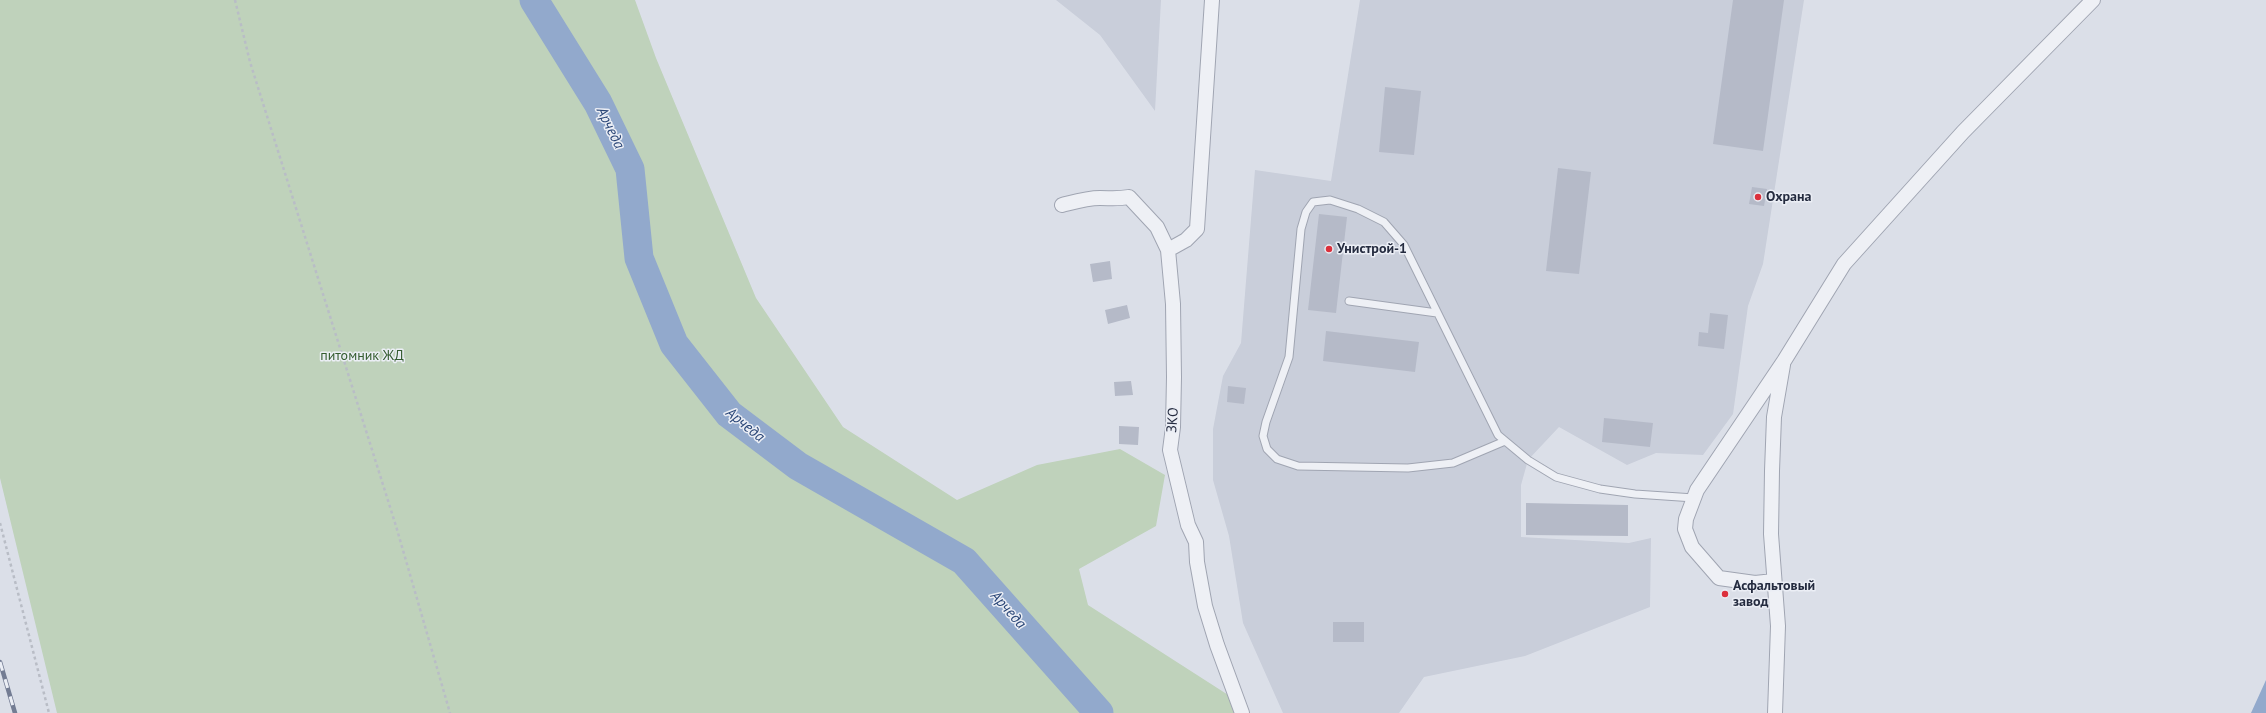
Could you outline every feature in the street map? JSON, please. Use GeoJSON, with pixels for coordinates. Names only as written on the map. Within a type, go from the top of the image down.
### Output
{"type":"FeatureCollection","features":[{"type":"Feature","properties":{"kind":"street"},"geometry":{"type":"LineString","coordinates":[[1168,250],[1186,240],[1197,230],[1212,0]]}},
{"type":"Feature","properties":{"kind":"street"},"geometry":{"type":"LineString","coordinates":[[1774,581],[1755,583],[1719,578],[1692,547],[1685,529],[1686,519],[1697,490],[1740,424],[1784,361],[1814,309],[1844,264],[1963,132],[2093,0]]}},
{"type":"Feature","properties":{"kind":"street","name":"ЗКО"},"geometry":{"type":"LineString","coordinates":[[1062,204],[1100,198],[1117,200],[1129,197],[1157,227],[1168,250],[1173,304],[1174,377],[1173,427],[1170,450],[1188,525],[1196,542],[1197,562],[1205,606],[1217,645],[1242,713]]}},
{"type":"Feature","properties":{"kind":"street"},"geometry":{"type":"LineString","coordinates":[[1775,713],[1778,626],[1771,534],[1772,471],[1774,417],[1784,361]]}},
{"type":"Feature","properties":{"kind":"lane"},"geometry":{"type":"LineString","coordinates":[[1505,441],[1453,463],[1408,468],[1298,466],[1277,459],[1267,449],[1263,436],[1266,422],[1289,357],[1301,229],[1306,212],[1313,202],[1330,200],[1358,209],[1384,222],[1404,245],[1498,435],[1528,460],[1556,477],[1600,489],[1635,494],[1694,498]]}},
{"type":"Feature","properties":{"kind":"lane"},"geometry":{"type":"LineString","coordinates":[[1349,301],[1437,313]]}},
{"type":"Feature","properties":{"kind":"path"},"geometry":{"type":"LineString","coordinates":[[236,0],[250,62],[396,526],[450,713]]}},
{"type":"Feature","properties":{"kind":"path"},"geometry":{"type":"LineString","coordinates":[[0,523],[49,713]]}},
{"type":"Feature","properties":{"kind":"shaded area"},"geometry":{"type":"Polygon","coordinates":[[[1056,0],[1161,0],[1155,111],[1100,35],[1056,0]]]}},
{"type":"Feature","properties":{"kind":"shaded area"},"geometry":{"type":"Polygon","coordinates":[[[1360,0],[1804,0],[1763,264],[1748,306],[1733,414],[1703,455],[1656,453],[1627,465],[1559,427],[1528,460],[1521,485],[1521,537],[1629,543],[1651,538],[1650,607],[1525,656],[1424,677],[1399,713],[1283,713],[1243,623],[1229,536],[1213,480],[1213,429],[1223,376],[1241,343],[1255,170],[1331,181],[1360,0]]]}},
{"type":"Feature","properties":{"kind":"green space","name":"питомник ЖД"},"geometry":{"type":"Polygon","coordinates":[[[0,0],[635,0],[656,58],[756,298],[843,427],[957,500],[1037,465],[1120,449],[1165,475],[1156,526],[1079,569],[1088,605],[1236,700],[1245,713],[57,713],[0,478],[0,0]]]}},
{"type":"Feature","properties":{"kind":"water"},"geometry":{"type":"Polygon","coordinates":[[[2266,680],[2266,713],[2251,713],[2266,680]]]}},
{"type":"Feature","properties":{"kind":"building"},"geometry":{"type":"Polygon","coordinates":[[[1733,0],[1784,0],[1763,151],[1713,144],[1733,0]]]}},
{"type":"Feature","properties":{"kind":"building"},"geometry":{"type":"Polygon","coordinates":[[[1385,87],[1421,91],[1414,155],[1379,152],[1385,87]]]}},
{"type":"Feature","properties":{"kind":"building"},"geometry":{"type":"Polygon","coordinates":[[[1558,168],[1591,172],[1579,274],[1546,271],[1558,168]]]}},
{"type":"Feature","properties":{"kind":"building","name":"Охрана"},"geometry":{"type":"Polygon","coordinates":[[[1752,187],[1767,189],[1764,206],[1749,204],[1752,187]]]}},
{"type":"Feature","properties":{"kind":"building","name":"Унистрой-1"},"geometry":{"type":"Polygon","coordinates":[[[1319,214],[1347,217],[1336,313],[1308,310],[1319,214]]]}},
{"type":"Feature","properties":{"kind":"building"},"geometry":{"type":"Polygon","coordinates":[[[1110,261],[1112,279],[1093,282],[1090,264],[1110,261]]]}},
{"type":"Feature","properties":{"kind":"building"},"geometry":{"type":"Polygon","coordinates":[[[1127,305],[1130,318],[1108,324],[1105,310],[1127,305]]]}},
{"type":"Feature","properties":{"kind":"building"},"geometry":{"type":"Polygon","coordinates":[[[1710,313],[1728,315],[1724,349],[1698,346],[1699,332],[1708,333],[1710,313]]]}},
{"type":"Feature","properties":{"kind":"building"},"geometry":{"type":"Polygon","coordinates":[[[1326,331],[1419,342],[1415,372],[1323,361],[1326,331]]]}},
{"type":"Feature","properties":{"kind":"building"},"geometry":{"type":"Polygon","coordinates":[[[1131,381],[1133,395],[1115,396],[1114,382],[1131,381]]]}},
{"type":"Feature","properties":{"kind":"building"},"geometry":{"type":"Polygon","coordinates":[[[1228,386],[1246,388],[1244,404],[1227,402],[1228,386]]]}},
{"type":"Feature","properties":{"kind":"building"},"geometry":{"type":"Polygon","coordinates":[[[1604,418],[1653,423],[1650,447],[1602,442],[1604,418]]]}},
{"type":"Feature","properties":{"kind":"building"},"geometry":{"type":"Polygon","coordinates":[[[1119,426],[1139,427],[1138,445],[1119,444],[1119,426]]]}},
{"type":"Feature","properties":{"kind":"building"},"geometry":{"type":"Polygon","coordinates":[[[1526,503],[1628,505],[1628,536],[1526,535],[1526,503]]]}},
{"type":"Feature","properties":{"kind":"building"},"geometry":{"type":"Polygon","coordinates":[[[1333,622],[1364,622],[1364,642],[1333,642],[1333,622]]]}},
{"type":"Feature","properties":{"kind":"waterway","name":"Арчеда"},"geometry":{"type":"LineString","coordinates":[[534,0],[598,103],[630,169],[639,258],[674,344],[729,414],[798,466],[964,561],[1099,713]]}},
{"type":"Feature","properties":{"kind":"railway"},"geometry":{"type":"LineString","coordinates":[[0,662],[15,713]]}},
{"type":"Feature","properties":{"kind":"place","name":"Охрана"},"geometry":{"type":"Point","coordinates":[1758,197]}},
{"type":"Feature","properties":{"kind":"place","name":"Унистрой-1"},"geometry":{"type":"Point","coordinates":[1329,249]}},
{"type":"Feature","properties":{"kind":"place","name":"Асфальтовый завод"},"geometry":{"type":"Point","coordinates":[1725,594]}}]}
